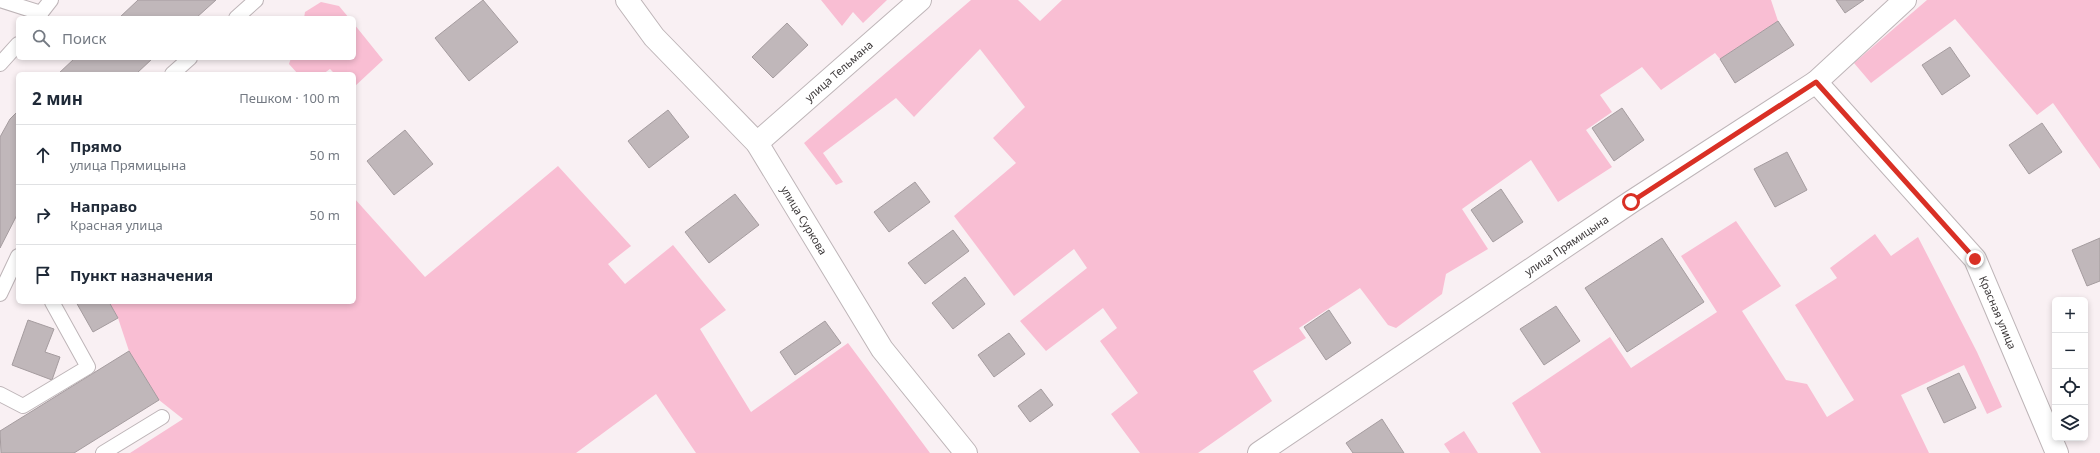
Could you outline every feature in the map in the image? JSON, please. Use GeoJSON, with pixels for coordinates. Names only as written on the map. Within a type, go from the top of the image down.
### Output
{"type":"FeatureCollection","features":[{"type":"Feature","properties":{"kind":"street","name":"улица Суркова"},"geometry":{"type":"LineString","coordinates":[[627,0],[654,37],[757,143],[882,349],[966,453]]}},
{"type":"Feature","properties":{"kind":"street","name":"улица Тельмана"},"geometry":{"type":"LineString","coordinates":[[757,143],[920,0]]}},
{"type":"Feature","properties":{"kind":"street","name":"улица Прямицына"},"geometry":{"type":"LineString","coordinates":[[1259,453],[1631,202],[1816,82],[1905,0]]}},
{"type":"Feature","properties":{"kind":"street","name":"Красная улица"},"geometry":{"type":"LineString","coordinates":[[1816,82],[1975,259],[2057,453]]}},
{"type":"Feature","properties":{"kind":"lane"},"geometry":{"type":"LineString","coordinates":[[0,0],[39,15],[51,0]]}},
{"type":"Feature","properties":{"kind":"lane"},"geometry":{"type":"LineString","coordinates":[[238,16],[256,0]]}},
{"type":"Feature","properties":{"kind":"lane"},"geometry":{"type":"LineString","coordinates":[[0,64],[16,46]]}},
{"type":"Feature","properties":{"kind":"lane"},"geometry":{"type":"LineString","coordinates":[[174,72],[188,60]]}},
{"type":"Feature","properties":{"kind":"lane"},"geometry":{"type":"LineString","coordinates":[[0,294],[14,275]]}},
{"type":"Feature","properties":{"kind":"lane"},"geometry":{"type":"LineString","coordinates":[[0,394],[23,406],[88,367],[53,304]]}},
{"type":"Feature","properties":{"kind":"lane"},"geometry":{"type":"LineString","coordinates":[[102,453],[162,417]]}},
{"type":"Feature","properties":{"kind":"shaded area"},"geometry":{"type":"Polygon","coordinates":[[[821,0],[887,0],[863,23],[853,12],[842,26],[821,0]]]}},
{"type":"Feature","properties":{"kind":"shaded area"},"geometry":{"type":"Polygon","coordinates":[[[971,0],[1018,0],[1040,21],[1062,0],[1771,0],[1778,21],[1720,59],[1715,53],[1661,90],[1642,67],[1600,95],[1612,112],[1586,130],[1612,167],[1558,202],[1531,160],[1462,209],[1488,249],[1446,274],[1442,294],[1396,328],[1388,325],[1360,288],[1299,328],[1306,338],[1253,371],[1272,401],[1198,453],[1140,453],[1111,414],[1138,393],[1100,341],[1117,328],[1103,308],[1046,351],[1020,321],[1087,268],[1074,249],[1014,296],[954,216],[1016,163],[993,138],[1025,107],[980,49],[914,117],[896,98],[823,153],[843,182],[836,185],[804,143],[971,0]]]}},
{"type":"Feature","properties":{"kind":"shaded area"},"geometry":{"type":"Polygon","coordinates":[[[1927,0],[2100,0],[2100,169],[2053,103],[2037,115],[1955,19],[1871,83],[1854,63],[1927,0]]]}},
{"type":"Feature","properties":{"kind":"shaded area"},"geometry":{"type":"Polygon","coordinates":[[[321,2],[339,6],[347,16],[304,16],[305,12],[321,2]]]}},
{"type":"Feature","properties":{"kind":"shaded area"},"geometry":{"type":"Polygon","coordinates":[[[356,26],[383,60],[356,85],[356,72],[333,72],[330,69],[326,72],[296,72],[289,64],[290,60],[356,60],[356,26]]]}},
{"type":"Feature","properties":{"kind":"shaded area"},"geometry":{"type":"Polygon","coordinates":[[[558,166],[631,246],[608,264],[625,284],[673,245],[726,310],[700,329],[751,412],[848,343],[930,453],[696,453],[656,394],[576,453],[130,453],[183,419],[159,400],[129,351],[118,318],[110,304],[356,304],[356,200],[425,277],[558,166]]]}},
{"type":"Feature","properties":{"kind":"shaded area"},"geometry":{"type":"Polygon","coordinates":[[[1736,221],[1781,286],[1742,311],[1786,380],[1807,384],[1827,417],[1854,400],[1795,305],[1837,278],[1830,268],[1875,234],[1891,256],[1918,237],[1977,352],[2002,407],[1987,414],[1964,365],[1901,395],[1929,453],[1541,453],[1512,403],[1610,337],[1631,368],[1717,312],[1681,256],[1736,221]]]}},
{"type":"Feature","properties":{"kind":"shaded area"},"geometry":{"type":"Polygon","coordinates":[[[1464,431],[1478,453],[1450,453],[1444,444],[1464,431]]]}},
{"type":"Feature","properties":{"kind":"building"},"geometry":{"type":"Polygon","coordinates":[[[138,0],[216,0],[198,16],[121,16],[138,0]]]}},
{"type":"Feature","properties":{"kind":"building"},"geometry":{"type":"Polygon","coordinates":[[[483,0],[518,42],[469,81],[435,38],[483,0]]]}},
{"type":"Feature","properties":{"kind":"building"},"geometry":{"type":"Polygon","coordinates":[[[1836,0],[1864,0],[1845,13],[1836,0]]]}},
{"type":"Feature","properties":{"kind":"building"},"geometry":{"type":"Polygon","coordinates":[[[1778,21],[1794,45],[1735,83],[1720,59],[1778,21]]]}},
{"type":"Feature","properties":{"kind":"building"},"geometry":{"type":"Polygon","coordinates":[[[787,23],[808,45],[773,78],[752,57],[787,23]]]}},
{"type":"Feature","properties":{"kind":"building"},"geometry":{"type":"Polygon","coordinates":[[[1950,47],[1970,76],[1942,95],[1922,65],[1950,47]]]}},
{"type":"Feature","properties":{"kind":"building"},"geometry":{"type":"Polygon","coordinates":[[[73,60],[151,60],[138,72],[60,72],[73,60]]]}},
{"type":"Feature","properties":{"kind":"building"},"geometry":{"type":"Polygon","coordinates":[[[1622,108],[1644,140],[1614,161],[1592,128],[1622,108]]]}},
{"type":"Feature","properties":{"kind":"building"},"geometry":{"type":"Polygon","coordinates":[[[668,110],[689,137],[649,168],[628,141],[668,110]]]}},
{"type":"Feature","properties":{"kind":"building"},"geometry":{"type":"Polygon","coordinates":[[[16,113],[16,217],[0,248],[0,137],[10,119],[16,113]]]}},
{"type":"Feature","properties":{"kind":"building"},"geometry":{"type":"Polygon","coordinates":[[[2042,123],[2062,152],[2029,174],[2009,145],[2042,123]]]}},
{"type":"Feature","properties":{"kind":"building"},"geometry":{"type":"Polygon","coordinates":[[[405,130],[433,164],[394,195],[367,161],[405,130]]]}},
{"type":"Feature","properties":{"kind":"building"},"geometry":{"type":"Polygon","coordinates":[[[1787,152],[1807,190],[1775,207],[1754,169],[1787,152]]]}},
{"type":"Feature","properties":{"kind":"building"},"geometry":{"type":"Polygon","coordinates":[[[915,182],[930,202],[889,232],[874,212],[915,182]]]}},
{"type":"Feature","properties":{"kind":"building"},"geometry":{"type":"Polygon","coordinates":[[[1501,189],[1523,222],[1493,242],[1471,210],[1501,189]]]}},
{"type":"Feature","properties":{"kind":"building"},"geometry":{"type":"Polygon","coordinates":[[[735,194],[759,225],[709,263],[685,232],[735,194]]]}},
{"type":"Feature","properties":{"kind":"building"},"geometry":{"type":"Polygon","coordinates":[[[953,230],[969,251],[925,284],[908,263],[953,230]]]}},
{"type":"Feature","properties":{"kind":"building"},"geometry":{"type":"Polygon","coordinates":[[[1662,238],[1704,302],[1627,352],[1585,288],[1662,238]]]}},
{"type":"Feature","properties":{"kind":"building"},"geometry":{"type":"Polygon","coordinates":[[[2100,238],[2100,281],[2087,286],[2072,250],[2100,238]]]}},
{"type":"Feature","properties":{"kind":"building"},"geometry":{"type":"Polygon","coordinates":[[[965,277],[985,304],[953,329],[932,303],[965,277]]]}},
{"type":"Feature","properties":{"kind":"building"},"geometry":{"type":"Polygon","coordinates":[[[77,304],[110,304],[118,318],[93,332],[77,304]]]}},
{"type":"Feature","properties":{"kind":"building"},"geometry":{"type":"Polygon","coordinates":[[[1556,306],[1580,341],[1544,365],[1520,329],[1556,306]]]}},
{"type":"Feature","properties":{"kind":"building"},"geometry":{"type":"Polygon","coordinates":[[[1329,310],[1351,343],[1326,360],[1304,327],[1329,310]]]}},
{"type":"Feature","properties":{"kind":"building"},"geometry":{"type":"Polygon","coordinates":[[[28,320],[54,329],[45,352],[60,357],[52,380],[12,365],[28,320]]]}},
{"type":"Feature","properties":{"kind":"building"},"geometry":{"type":"Polygon","coordinates":[[[825,321],[841,343],[795,375],[780,352],[825,321]]]}},
{"type":"Feature","properties":{"kind":"building"},"geometry":{"type":"Polygon","coordinates":[[[1009,333],[1025,354],[994,377],[978,355],[1009,333]]]}},
{"type":"Feature","properties":{"kind":"building"},"geometry":{"type":"Polygon","coordinates":[[[129,351],[159,400],[74,453],[1,453],[0,431],[129,351]]]}},
{"type":"Feature","properties":{"kind":"building"},"geometry":{"type":"Polygon","coordinates":[[[1959,373],[1976,408],[1944,423],[1927,388],[1959,373]]]}},
{"type":"Feature","properties":{"kind":"building"},"geometry":{"type":"Polygon","coordinates":[[[1041,389],[1053,405],[1030,422],[1018,406],[1041,389]]]}},
{"type":"Feature","properties":{"kind":"building"},"geometry":{"type":"Polygon","coordinates":[[[1382,419],[1404,453],[1353,453],[1346,443],[1382,419]]]}},
{"type":"Feature","properties":{"kind":"route"},"geometry":{"type":"LineString","coordinates":[[1631,202],[1816,82],[1975,259]]}}]}
